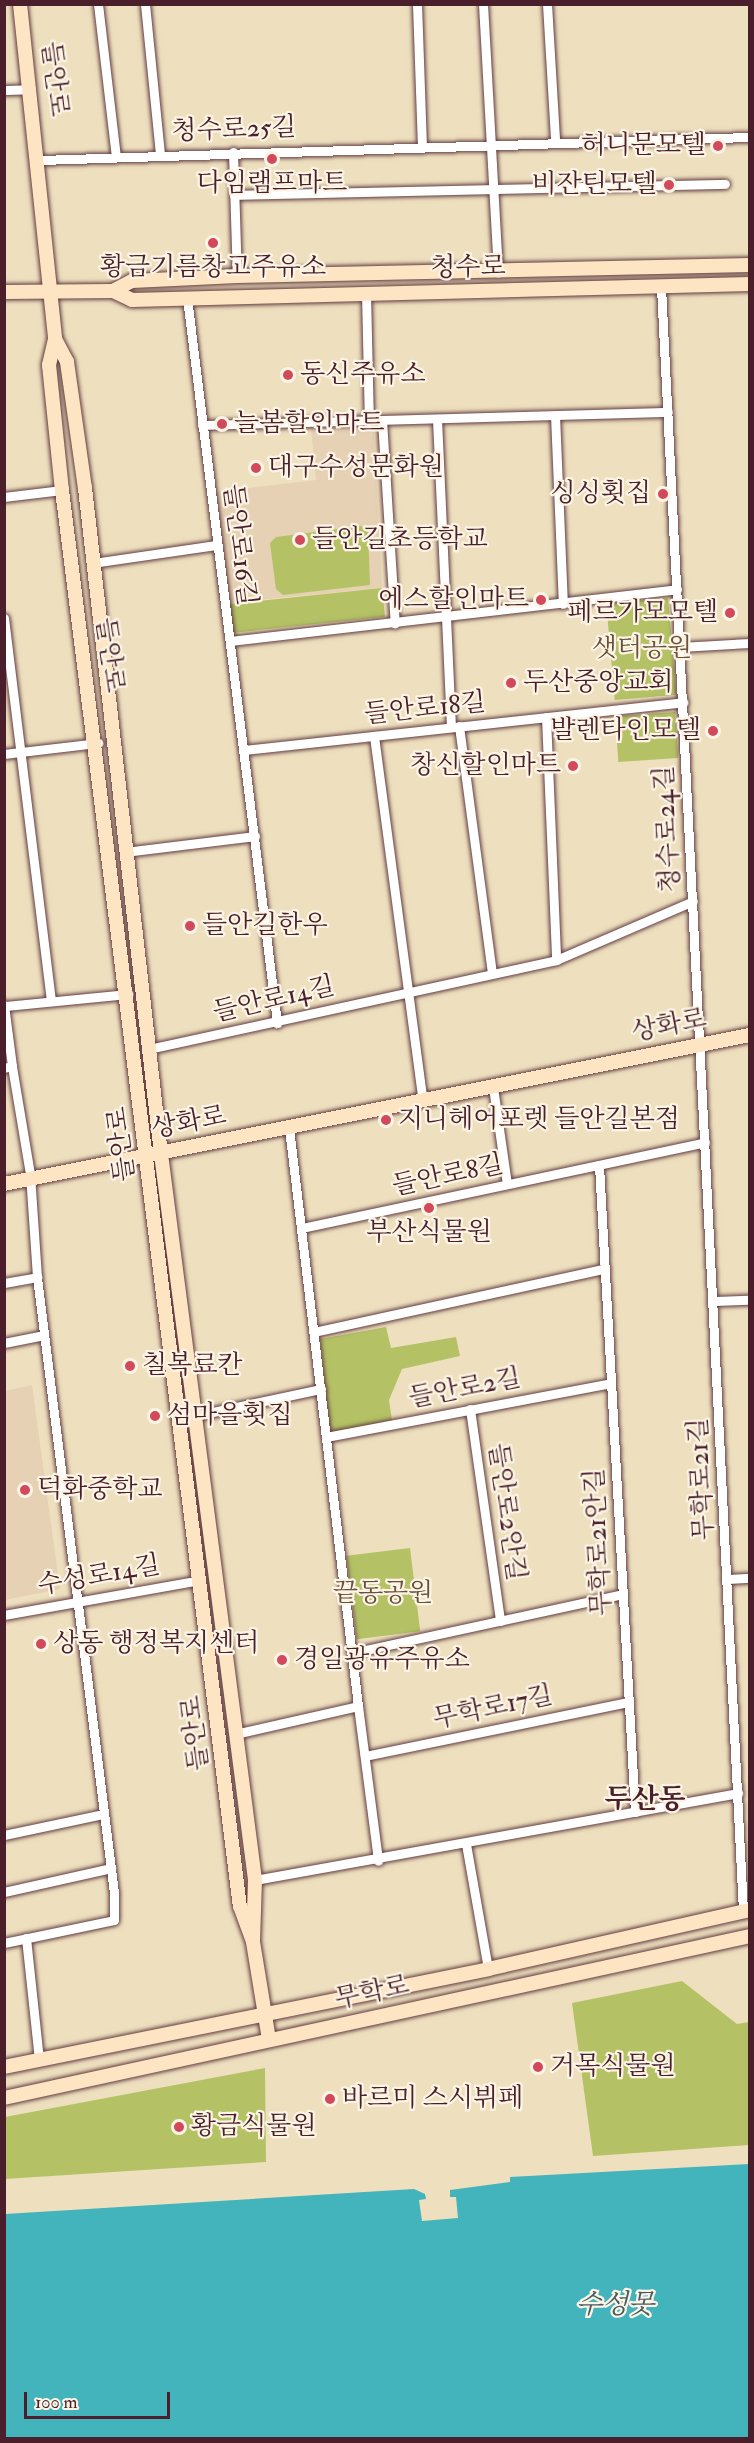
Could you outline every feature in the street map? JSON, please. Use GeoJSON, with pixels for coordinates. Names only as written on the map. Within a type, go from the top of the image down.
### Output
{"type":"FeatureCollection","features":[{"type":"Feature","properties":{"kind":"main road","name":"들안로"},"geometry":{"type":"LineString","coordinates":[[20,4],[40,160],[56,339],[67,362],[93,563],[149,1049],[154,1155],[240,1906],[253,1942],[269,2040]]}},
{"type":"Feature","properties":{"kind":"main road","name":"청수로"},"geometry":{"type":"LineString","coordinates":[[4,292],[112,291],[132,281],[237,276],[498,273],[750,265]]}},
{"type":"Feature","properties":{"kind":"main road","name":"청수로"},"geometry":{"type":"LineString","coordinates":[[112,291],[132,300],[750,284]]}},
{"type":"Feature","properties":{"kind":"main road","name":"들안로"},"geometry":{"type":"LineString","coordinates":[[56,339],[49,365],[62,490],[98,743],[128,994],[194,1416],[255,1880],[253,1942]]}},
{"type":"Feature","properties":{"kind":"main road","name":"상화로"},"geometry":{"type":"LineString","coordinates":[[4,1184],[750,1035]]}},
{"type":"Feature","properties":{"kind":"main road","name":"무학로"},"geometry":{"type":"LineString","coordinates":[[4,2067],[488,1969],[746,1911]]}},
{"type":"Feature","properties":{"kind":"main road","name":"무학로"},"geometry":{"type":"LineString","coordinates":[[4,2098],[750,1936]]}},
{"type":"Feature","properties":{"kind":"street"},"geometry":{"type":"LineString","coordinates":[[98,4],[116,157]]}},
{"type":"Feature","properties":{"kind":"street","name":"청수로25길"},"geometry":{"type":"LineString","coordinates":[[145,4],[160,155],[555,140],[750,137]]}},
{"type":"Feature","properties":{"kind":"street"},"geometry":{"type":"LineString","coordinates":[[417,4],[422,145]]}},
{"type":"Feature","properties":{"kind":"street"},"geometry":{"type":"LineString","coordinates":[[483,4],[491,142]]}},
{"type":"Feature","properties":{"kind":"street"},"geometry":{"type":"LineString","coordinates":[[547,4],[555,140]]}},
{"type":"Feature","properties":{"kind":"street"},"geometry":{"type":"LineString","coordinates":[[4,90],[31,89]]}},
{"type":"Feature","properties":{"kind":"street","name":"청수로"},"geometry":{"type":"LineString","coordinates":[[491,142],[498,273]]}},
{"type":"Feature","properties":{"kind":"street"},"geometry":{"type":"LineString","coordinates":[[232,152],[237,276]]}},
{"type":"Feature","properties":{"kind":"street"},"geometry":{"type":"LineString","coordinates":[[40,160],[160,155]]}},
{"type":"Feature","properties":{"kind":"street"},"geometry":{"type":"LineString","coordinates":[[234,195],[725,184]]}},
{"type":"Feature","properties":{"kind":"street","name":"청수로24길"},"geometry":{"type":"LineString","coordinates":[[661,287],[700,1045]]}},
{"type":"Feature","properties":{"kind":"street"},"geometry":{"type":"LineString","coordinates":[[366,293],[369,421]]}},
{"type":"Feature","properties":{"kind":"street"},"geometry":{"type":"LineString","coordinates":[[187,298],[202,425],[668,412]]}},
{"type":"Feature","properties":{"kind":"street"},"geometry":{"type":"LineString","coordinates":[[555,415],[563,604]]}},
{"type":"Feature","properties":{"kind":"street"},"geometry":{"type":"LineString","coordinates":[[437,419],[446,618],[455,727],[492,973]]}},
{"type":"Feature","properties":{"kind":"street"},"geometry":{"type":"LineString","coordinates":[[382,420],[395,624]]}},
{"type":"Feature","properties":{"kind":"street","name":"들안로16길"},"geometry":{"type":"LineString","coordinates":[[202,425],[277,1023]]}},
{"type":"Feature","properties":{"kind":"street"},"geometry":{"type":"LineString","coordinates":[[4,497],[62,490]]}},
{"type":"Feature","properties":{"kind":"street"},"geometry":{"type":"LineString","coordinates":[[93,563],[218,546]]}},
{"type":"Feature","properties":{"kind":"street"},"geometry":{"type":"LineString","coordinates":[[230,641],[395,624],[677,589]]}},
{"type":"Feature","properties":{"kind":"street"},"geometry":{"type":"LineString","coordinates":[[4,618],[51,1001]]}},
{"type":"Feature","properties":{"kind":"street"},"geometry":{"type":"LineString","coordinates":[[680,647],[750,643]]}},
{"type":"Feature","properties":{"kind":"street","name":"들안로18길"},"geometry":{"type":"LineString","coordinates":[[244,750],[682,702]]}},
{"type":"Feature","properties":{"kind":"street"},"geometry":{"type":"LineString","coordinates":[[546,717],[556,960]]}},
{"type":"Feature","properties":{"kind":"street"},"geometry":{"type":"LineString","coordinates":[[374,736],[423,1101]]}},
{"type":"Feature","properties":{"kind":"street"},"geometry":{"type":"LineString","coordinates":[[4,754],[98,743]]}},
{"type":"Feature","properties":{"kind":"street"},"geometry":{"type":"LineString","coordinates":[[125,852],[255,836]]}},
{"type":"Feature","properties":{"kind":"street","name":"들안로14길"},"geometry":{"type":"LineString","coordinates":[[149,1049],[277,1023],[409,991],[556,960],[693,902]]}},
{"type":"Feature","properties":{"kind":"street"},"geometry":{"type":"LineString","coordinates":[[4,1943],[114,1920],[111,1868],[37,1277],[28,1180],[8,1067],[5,1006],[128,994]]}},
{"type":"Feature","properties":{"kind":"street","name":"무학로21길"},"geometry":{"type":"LineString","coordinates":[[700,1045],[746,1911]]}},
{"type":"Feature","properties":{"kind":"street"},"geometry":{"type":"LineString","coordinates":[[493,1087],[507,1184]]}},
{"type":"Feature","properties":{"kind":"street"},"geometry":{"type":"LineString","coordinates":[[290,1128],[378,1861]]}},
{"type":"Feature","properties":{"kind":"street","name":"들안로8길"},"geometry":{"type":"LineString","coordinates":[[302,1228],[705,1142]]}},
{"type":"Feature","properties":{"kind":"street","name":"무학로21안길"},"geometry":{"type":"LineString","coordinates":[[599,1165],[635,1812]]}},
{"type":"Feature","properties":{"kind":"street"},"geometry":{"type":"LineString","coordinates":[[314,1332],[604,1269]]}},
{"type":"Feature","properties":{"kind":"street"},"geometry":{"type":"LineString","coordinates":[[4,1283],[37,1277]]}},
{"type":"Feature","properties":{"kind":"street"},"geometry":{"type":"LineString","coordinates":[[713,1301],[750,1300]]}},
{"type":"Feature","properties":{"kind":"street"},"geometry":{"type":"LineString","coordinates":[[4,1343],[45,1335]]}},
{"type":"Feature","properties":{"kind":"street","name":"들안로2길"},"geometry":{"type":"LineString","coordinates":[[327,1437],[611,1383]]}},
{"type":"Feature","properties":{"kind":"street"},"geometry":{"type":"LineString","coordinates":[[194,1416],[321,1389]]}},
{"type":"Feature","properties":{"kind":"street","name":"들안로2안길"},"geometry":{"type":"LineString","coordinates":[[470,1409],[500,1621]]}},
{"type":"Feature","properties":{"kind":"street"},"geometry":{"type":"LineString","coordinates":[[728,1579],[750,1578]]}},
{"type":"Feature","properties":{"kind":"street","name":"수성로14길"},"geometry":{"type":"LineString","coordinates":[[4,1615],[77,1600],[201,1580]]}},
{"type":"Feature","properties":{"kind":"street"},"geometry":{"type":"LineString","coordinates":[[352,1653],[623,1594]]}},
{"type":"Feature","properties":{"kind":"street","name":"무학로17길"},"geometry":{"type":"LineString","coordinates":[[365,1756],[629,1702]]}},
{"type":"Feature","properties":{"kind":"street"},"geometry":{"type":"LineString","coordinates":[[235,1734],[358,1706]]}},
{"type":"Feature","properties":{"kind":"street"},"geometry":{"type":"LineString","coordinates":[[255,1880],[378,1861],[738,1793]]}},
{"type":"Feature","properties":{"kind":"street"},"geometry":{"type":"LineString","coordinates":[[4,1835],[104,1814]]}},
{"type":"Feature","properties":{"kind":"street"},"geometry":{"type":"LineString","coordinates":[[466,1844],[488,1969]]}},
{"type":"Feature","properties":{"kind":"street"},"geometry":{"type":"LineString","coordinates":[[4,1892],[111,1868]]}},
{"type":"Feature","properties":{"kind":"street"},"geometry":{"type":"LineString","coordinates":[[26,1938],[39,2059]]}},
{"type":"Feature","properties":{"kind":"shaded area","name":"들안길초등학교"},"geometry":{"type":"Polygon","coordinates":[[[369,426],[374,432],[382,588],[229,603],[215,492],[316,480],[311,428],[369,426]]]}},
{"type":"Feature","properties":{"kind":"shaded area","name":"덕화중학교"},"geometry":{"type":"Polygon","coordinates":[[[32,1385],[60,1589],[5,1600],[5,1391],[32,1385]]]}},
{"type":"Feature","properties":{"kind":"green space"},"geometry":{"type":"Polygon","coordinates":[[[361,526],[368,530],[370,585],[283,595],[276,589],[270,543],[276,537],[361,526]]]}},
{"type":"Feature","properties":{"kind":"green space"},"geometry":{"type":"Polygon","coordinates":[[[382,588],[385,617],[232,633],[229,604],[382,588]]]}},
{"type":"Feature","properties":{"kind":"green space","name":"샛터공원"},"geometry":{"type":"Polygon","coordinates":[[[668,598],[676,695],[615,700],[606,603],[668,598]]]}},
{"type":"Feature","properties":{"kind":"green space"},"geometry":{"type":"Polygon","coordinates":[[[675,712],[678,758],[618,762],[615,716],[675,712]]]}},
{"type":"Feature","properties":{"kind":"green space"},"geometry":{"type":"Polygon","coordinates":[[[386,1327],[391,1348],[456,1337],[460,1356],[402,1369],[389,1400],[392,1420],[329,1433],[320,1339],[386,1327]]]}},
{"type":"Feature","properties":{"kind":"green space","name":"끝동공원"},"geometry":{"type":"Polygon","coordinates":[[[410,1548],[420,1631],[357,1639],[346,1556],[410,1548]]]}},
{"type":"Feature","properties":{"kind":"green space"},"geometry":{"type":"Polygon","coordinates":[[[682,1981],[737,2024],[749,2022],[749,2145],[593,2156],[572,2003],[682,1981]]]}},
{"type":"Feature","properties":{"kind":"green space"},"geometry":{"type":"Polygon","coordinates":[[[265,2068],[266,2162],[5,2179],[5,2117],[265,2068]]]}},
{"type":"Feature","properties":{"kind":"water","name":"수성못"},"geometry":{"type":"Polygon","coordinates":[[[749,2164],[749,2438],[5,2438],[5,2214],[414,2189],[425,2194],[426,2199],[419,2200],[422,2221],[458,2218],[456,2197],[450,2197],[450,2190],[510,2182],[510,2177],[749,2164]]]}},
{"type":"Feature","properties":{"kind":"place","name":"허니문모텔"},"geometry":{"type":"Point","coordinates":[718,146]}},
{"type":"Feature","properties":{"kind":"place","name":"다임램프마트"},"geometry":{"type":"Point","coordinates":[272,159]}},
{"type":"Feature","properties":{"kind":"place","name":"비잔틴모텔"},"geometry":{"type":"Point","coordinates":[669,185]}},
{"type":"Feature","properties":{"kind":"place","name":"황금기름창고주유소"},"geometry":{"type":"Point","coordinates":[213,243]}},
{"type":"Feature","properties":{"kind":"place","name":"동신주유소"},"geometry":{"type":"Point","coordinates":[288,375]}},
{"type":"Feature","properties":{"kind":"place","name":"늘봄할인마트"},"geometry":{"type":"Point","coordinates":[222,424]}},
{"type":"Feature","properties":{"kind":"place","name":"대구수성문화원"},"geometry":{"type":"Point","coordinates":[256,468]}},
{"type":"Feature","properties":{"kind":"place","name":"싱싱횟집"},"geometry":{"type":"Point","coordinates":[663,494]}},
{"type":"Feature","properties":{"kind":"place","name":"들안길초등학교"},"geometry":{"type":"Point","coordinates":[300,540]}},
{"type":"Feature","properties":{"kind":"place","name":"에스할인마트"},"geometry":{"type":"Point","coordinates":[541,600]}},
{"type":"Feature","properties":{"kind":"place","name":"페르가모모텔"},"geometry":{"type":"Point","coordinates":[730,613]}},
{"type":"Feature","properties":{"kind":"place","name":"두산중앙교회"},"geometry":{"type":"Point","coordinates":[511,683]}},
{"type":"Feature","properties":{"kind":"place","name":"발렌타인모텔"},"geometry":{"type":"Point","coordinates":[713,731]}},
{"type":"Feature","properties":{"kind":"place","name":"창신할인마트"},"geometry":{"type":"Point","coordinates":[573,766]}},
{"type":"Feature","properties":{"kind":"place","name":"들안길한우"},"geometry":{"type":"Point","coordinates":[190,926]}},
{"type":"Feature","properties":{"kind":"place","name":"지니헤어포렛 들안길본점"},"geometry":{"type":"Point","coordinates":[386,1120]}},
{"type":"Feature","properties":{"kind":"place","name":"부산식물원"},"geometry":{"type":"Point","coordinates":[429,1208]}},
{"type":"Feature","properties":{"kind":"place","name":"칠복료칸"},"geometry":{"type":"Point","coordinates":[130,1366]}},
{"type":"Feature","properties":{"kind":"place","name":"섬마을횟집"},"geometry":{"type":"Point","coordinates":[155,1416]}},
{"type":"Feature","properties":{"kind":"place","name":"덕화중학교"},"geometry":{"type":"Point","coordinates":[25,1490]}},
{"type":"Feature","properties":{"kind":"place","name":"상동 행정복지센터"},"geometry":{"type":"Point","coordinates":[41,1644]}},
{"type":"Feature","properties":{"kind":"place","name":"경일광유주유소"},"geometry":{"type":"Point","coordinates":[282,1660]}},
{"type":"Feature","properties":{"kind":"place","name":"거목식물원"},"geometry":{"type":"Point","coordinates":[538,2067]}},
{"type":"Feature","properties":{"kind":"place","name":"바르미 스시뷔페"},"geometry":{"type":"Point","coordinates":[330,2099]}},
{"type":"Feature","properties":{"kind":"place","name":"황금식물원"},"geometry":{"type":"Point","coordinates":[179,2127]}},
{"type":"Feature","properties":{"kind":"district","name":"두산동"},"geometry":{"type":"Point","coordinates":[645,1800]}}]}
